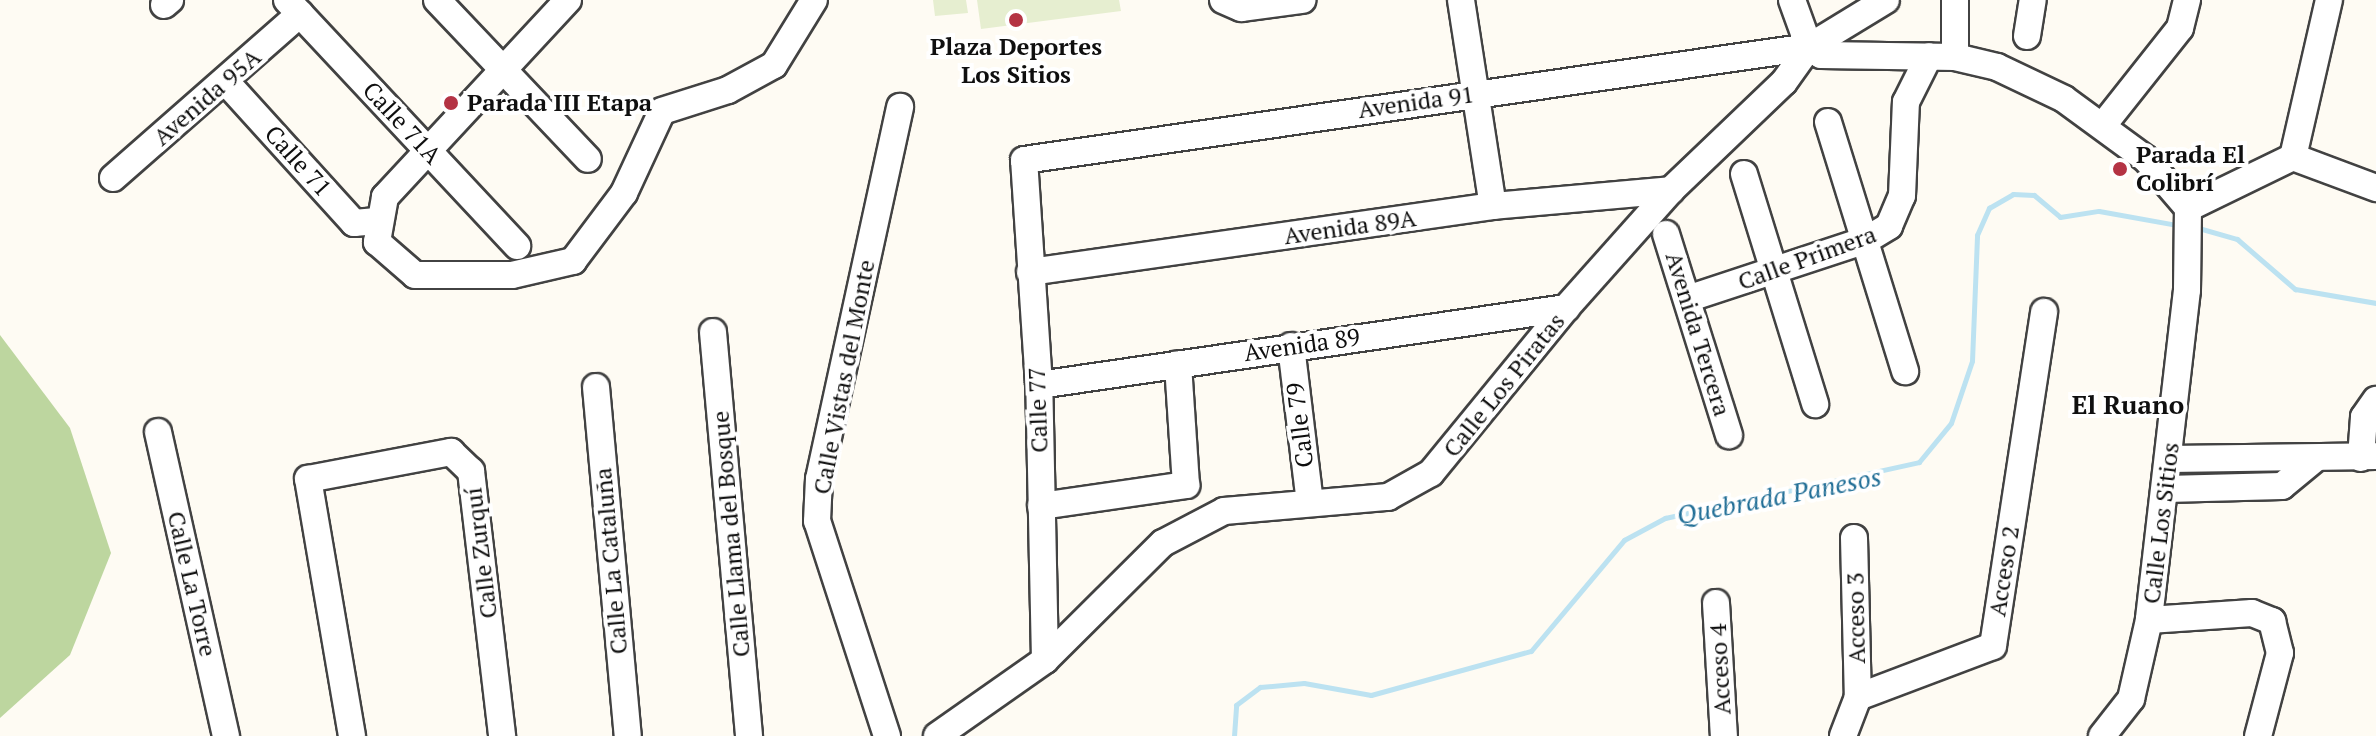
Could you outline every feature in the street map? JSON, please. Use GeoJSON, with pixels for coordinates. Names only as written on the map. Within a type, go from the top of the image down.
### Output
{"type":"FeatureCollection","features":[{"type":"Feature","properties":{"kind":"street"},"geometry":{"type":"LineString","coordinates":[[437,0],[498,68],[588,159]]}},
{"type":"Feature","properties":{"kind":"street"},"geometry":{"type":"LineString","coordinates":[[568,0],[498,68],[429,152],[385,197],[377,221],[385,256],[415,275],[512,275],[573,261],[624,193],[662,111],[728,90],[774,65],[814,0]]}},
{"type":"Feature","properties":{"kind":"street"},"geometry":{"type":"LineString","coordinates":[[1224,1],[1241,8],[1302,0]]}},
{"type":"Feature","properties":{"kind":"street"},"geometry":{"type":"LineString","coordinates":[[1461,0],[1493,206]]}},
{"type":"Feature","properties":{"kind":"street"},"geometry":{"type":"LineString","coordinates":[[1792,0],[1809,47],[1821,55],[1942,56],[1997,67],[2104,124],[2188,208],[2293,157],[2376,188]]}},
{"type":"Feature","properties":{"kind":"street"},"geometry":{"type":"LineString","coordinates":[[1809,47],[1886,0]]}},
{"type":"Feature","properties":{"kind":"street"},"geometry":{"type":"LineString","coordinates":[[1942,56],[1955,0]]}},
{"type":"Feature","properties":{"kind":"street"},"geometry":{"type":"LineString","coordinates":[[2027,36],[2033,0]]}},
{"type":"Feature","properties":{"kind":"street"},"geometry":{"type":"LineString","coordinates":[[2104,124],[2180,28],[2187,0]]}},
{"type":"Feature","properties":{"kind":"street"},"geometry":{"type":"LineString","coordinates":[[2293,157],[2329,0]]}},
{"type":"Feature","properties":{"kind":"street","name":"Avenida 95A"},"geometry":{"type":"LineString","coordinates":[[113,178],[227,83],[294,7]]}},
{"type":"Feature","properties":{"kind":"street","name":"Calle 71A"},"geometry":{"type":"LineString","coordinates":[[294,7],[517,246]]}},
{"type":"Feature","properties":{"kind":"street","name":"Avenida 91"},"geometry":{"type":"LineString","coordinates":[[1024,160],[1809,47]]}},
{"type":"Feature","properties":{"kind":"street","name":"Calle Los Piratas"},"geometry":{"type":"LineString","coordinates":[[937,736],[1045,660],[1163,543],[1224,511],[1388,497],[1431,473],[1566,308],[1671,190],[1784,82],[1809,47]]}},
{"type":"Feature","properties":{"kind":"street","name":"Calle Primera"},"geometry":{"type":"LineString","coordinates":[[1690,298],[1777,272],[1866,240],[1897,212],[1906,102],[1942,56]]}},
{"type":"Feature","properties":{"kind":"street","name":"Calle 71"},"geometry":{"type":"LineString","coordinates":[[227,83],[354,223],[377,221]]}},
{"type":"Feature","properties":{"kind":"street","name":"Calle Vistas del Monte"},"geometry":{"type":"LineString","coordinates":[[887,736],[817,521],[819,479],[900,107]]}},
{"type":"Feature","properties":{"kind":"street"},"geometry":{"type":"LineString","coordinates":[[1828,122],[1905,371]]}},
{"type":"Feature","properties":{"kind":"street","name":"Calle 77"},"geometry":{"type":"LineString","coordinates":[[1024,160],[1039,385],[1045,660]]}},
{"type":"Feature","properties":{"kind":"street"},"geometry":{"type":"LineString","coordinates":[[1744,174],[1777,272],[1815,404]]}},
{"type":"Feature","properties":{"kind":"street","name":"Avenida 89A"},"geometry":{"type":"LineString","coordinates":[[1030,272],[1493,206],[1671,190]]}},
{"type":"Feature","properties":{"kind":"street","name":"Calle Los Sitios"},"geometry":{"type":"LineString","coordinates":[[2102,736],[2131,699],[2149,620],[2170,459],[2188,208]]}},
{"type":"Feature","properties":{"kind":"street","name":"Avenida Tercera"},"geometry":{"type":"LineString","coordinates":[[1666,234],[1690,298],[1729,435]]}},
{"type":"Feature","properties":{"kind":"street","name":"Avenida 89"},"geometry":{"type":"LineString","coordinates":[[1039,385],[1566,308]]}},
{"type":"Feature","properties":{"kind":"street","name":"Acceso 2"},"geometry":{"type":"LineString","coordinates":[[1858,697],[1993,646],[2044,312]]}},
{"type":"Feature","properties":{"kind":"street","name":"Calle Llama del Bosque"},"geometry":{"type":"LineString","coordinates":[[713,332],[749,736]]}},
{"type":"Feature","properties":{"kind":"street","name":"Calle 79"},"geometry":{"type":"LineString","coordinates":[[1291,346],[1310,503]]}},
{"type":"Feature","properties":{"kind":"street"},"geometry":{"type":"LineString","coordinates":[[1041,506],[1186,485],[1178,364]]}},
{"type":"Feature","properties":{"kind":"street","name":"Calle La Cataluña"},"geometry":{"type":"LineString","coordinates":[[596,387],[628,736]]}},
{"type":"Feature","properties":{"kind":"street"},"geometry":{"type":"LineString","coordinates":[[2170,459],[2369,457],[2364,417],[2376,400]]}},
{"type":"Feature","properties":{"kind":"street","name":"Calle La Torre"},"geometry":{"type":"LineString","coordinates":[[158,432],[226,736]]}},
{"type":"Feature","properties":{"kind":"street","name":"Calle Zurquí"},"geometry":{"type":"LineString","coordinates":[[352,736],[308,479],[451,452],[471,471],[502,736]]}},
{"type":"Feature","properties":{"kind":"street"},"geometry":{"type":"LineString","coordinates":[[2166,489],[2282,486],[2316,458]]}},
{"type":"Feature","properties":{"kind":"street","name":"Acceso 3"},"geometry":{"type":"LineString","coordinates":[[1854,538],[1858,697]]}},
{"type":"Feature","properties":{"kind":"street","name":"Acceso 4"},"geometry":{"type":"LineString","coordinates":[[1716,603],[1724,736]]}},
{"type":"Feature","properties":{"kind":"street"},"geometry":{"type":"LineString","coordinates":[[2149,620],[2252,613],[2272,621],[2280,653],[2258,736]]}},
{"type":"Feature","properties":{"kind":"street"},"geometry":{"type":"LineString","coordinates":[[1843,736],[1858,697]]}},
{"type":"Feature","properties":{"kind":"green space"},"geometry":{"type":"Polygon","coordinates":[[[933,0],[966,0],[968,13],[935,16],[933,0]]]}},
{"type":"Feature","properties":{"kind":"green space","name":"Plaza Deportes Los Sitios"},"geometry":{"type":"Polygon","coordinates":[[[977,0],[1119,0],[1121,11],[981,29],[977,0]]]}},
{"type":"Feature","properties":{"kind":"green space"},"geometry":{"type":"Polygon","coordinates":[[[0,335],[70,428],[111,553],[70,655],[0,718],[0,335]]]}},
{"type":"Feature","properties":{"kind":"waterway","name":"Quebrada Panesos"},"geometry":{"type":"LineString","coordinates":[[1234,736],[1236,705],[1260,687],[1304,683],[1371,695],[1531,651],[1624,540],[1665,518],[1919,462],[1951,423],[1972,361],[1977,235],[1989,208],[2013,194],[2034,195],[2060,217],[2099,211],[2182,226]]}},
{"type":"Feature","properties":{"kind":"waterway","name":"Quebrada Panesos"},"geometry":{"type":"LineString","coordinates":[[2195,227],[2237,239],[2295,289],[2376,303]]}},
{"type":"Feature","properties":{"kind":"place","name":"Plaza Deportes Los Sitios"},"geometry":{"type":"Point","coordinates":[1016,20]}},
{"type":"Feature","properties":{"kind":"place","name":"Parada III Etapa"},"geometry":{"type":"Point","coordinates":[451,103]}},
{"type":"Feature","properties":{"kind":"place","name":"Parada El Colibrí"},"geometry":{"type":"Point","coordinates":[2120,169]}},
{"type":"Feature","properties":{"kind":"district","name":"El Ruano"},"geometry":{"type":"Point","coordinates":[2128,405]}}]}
